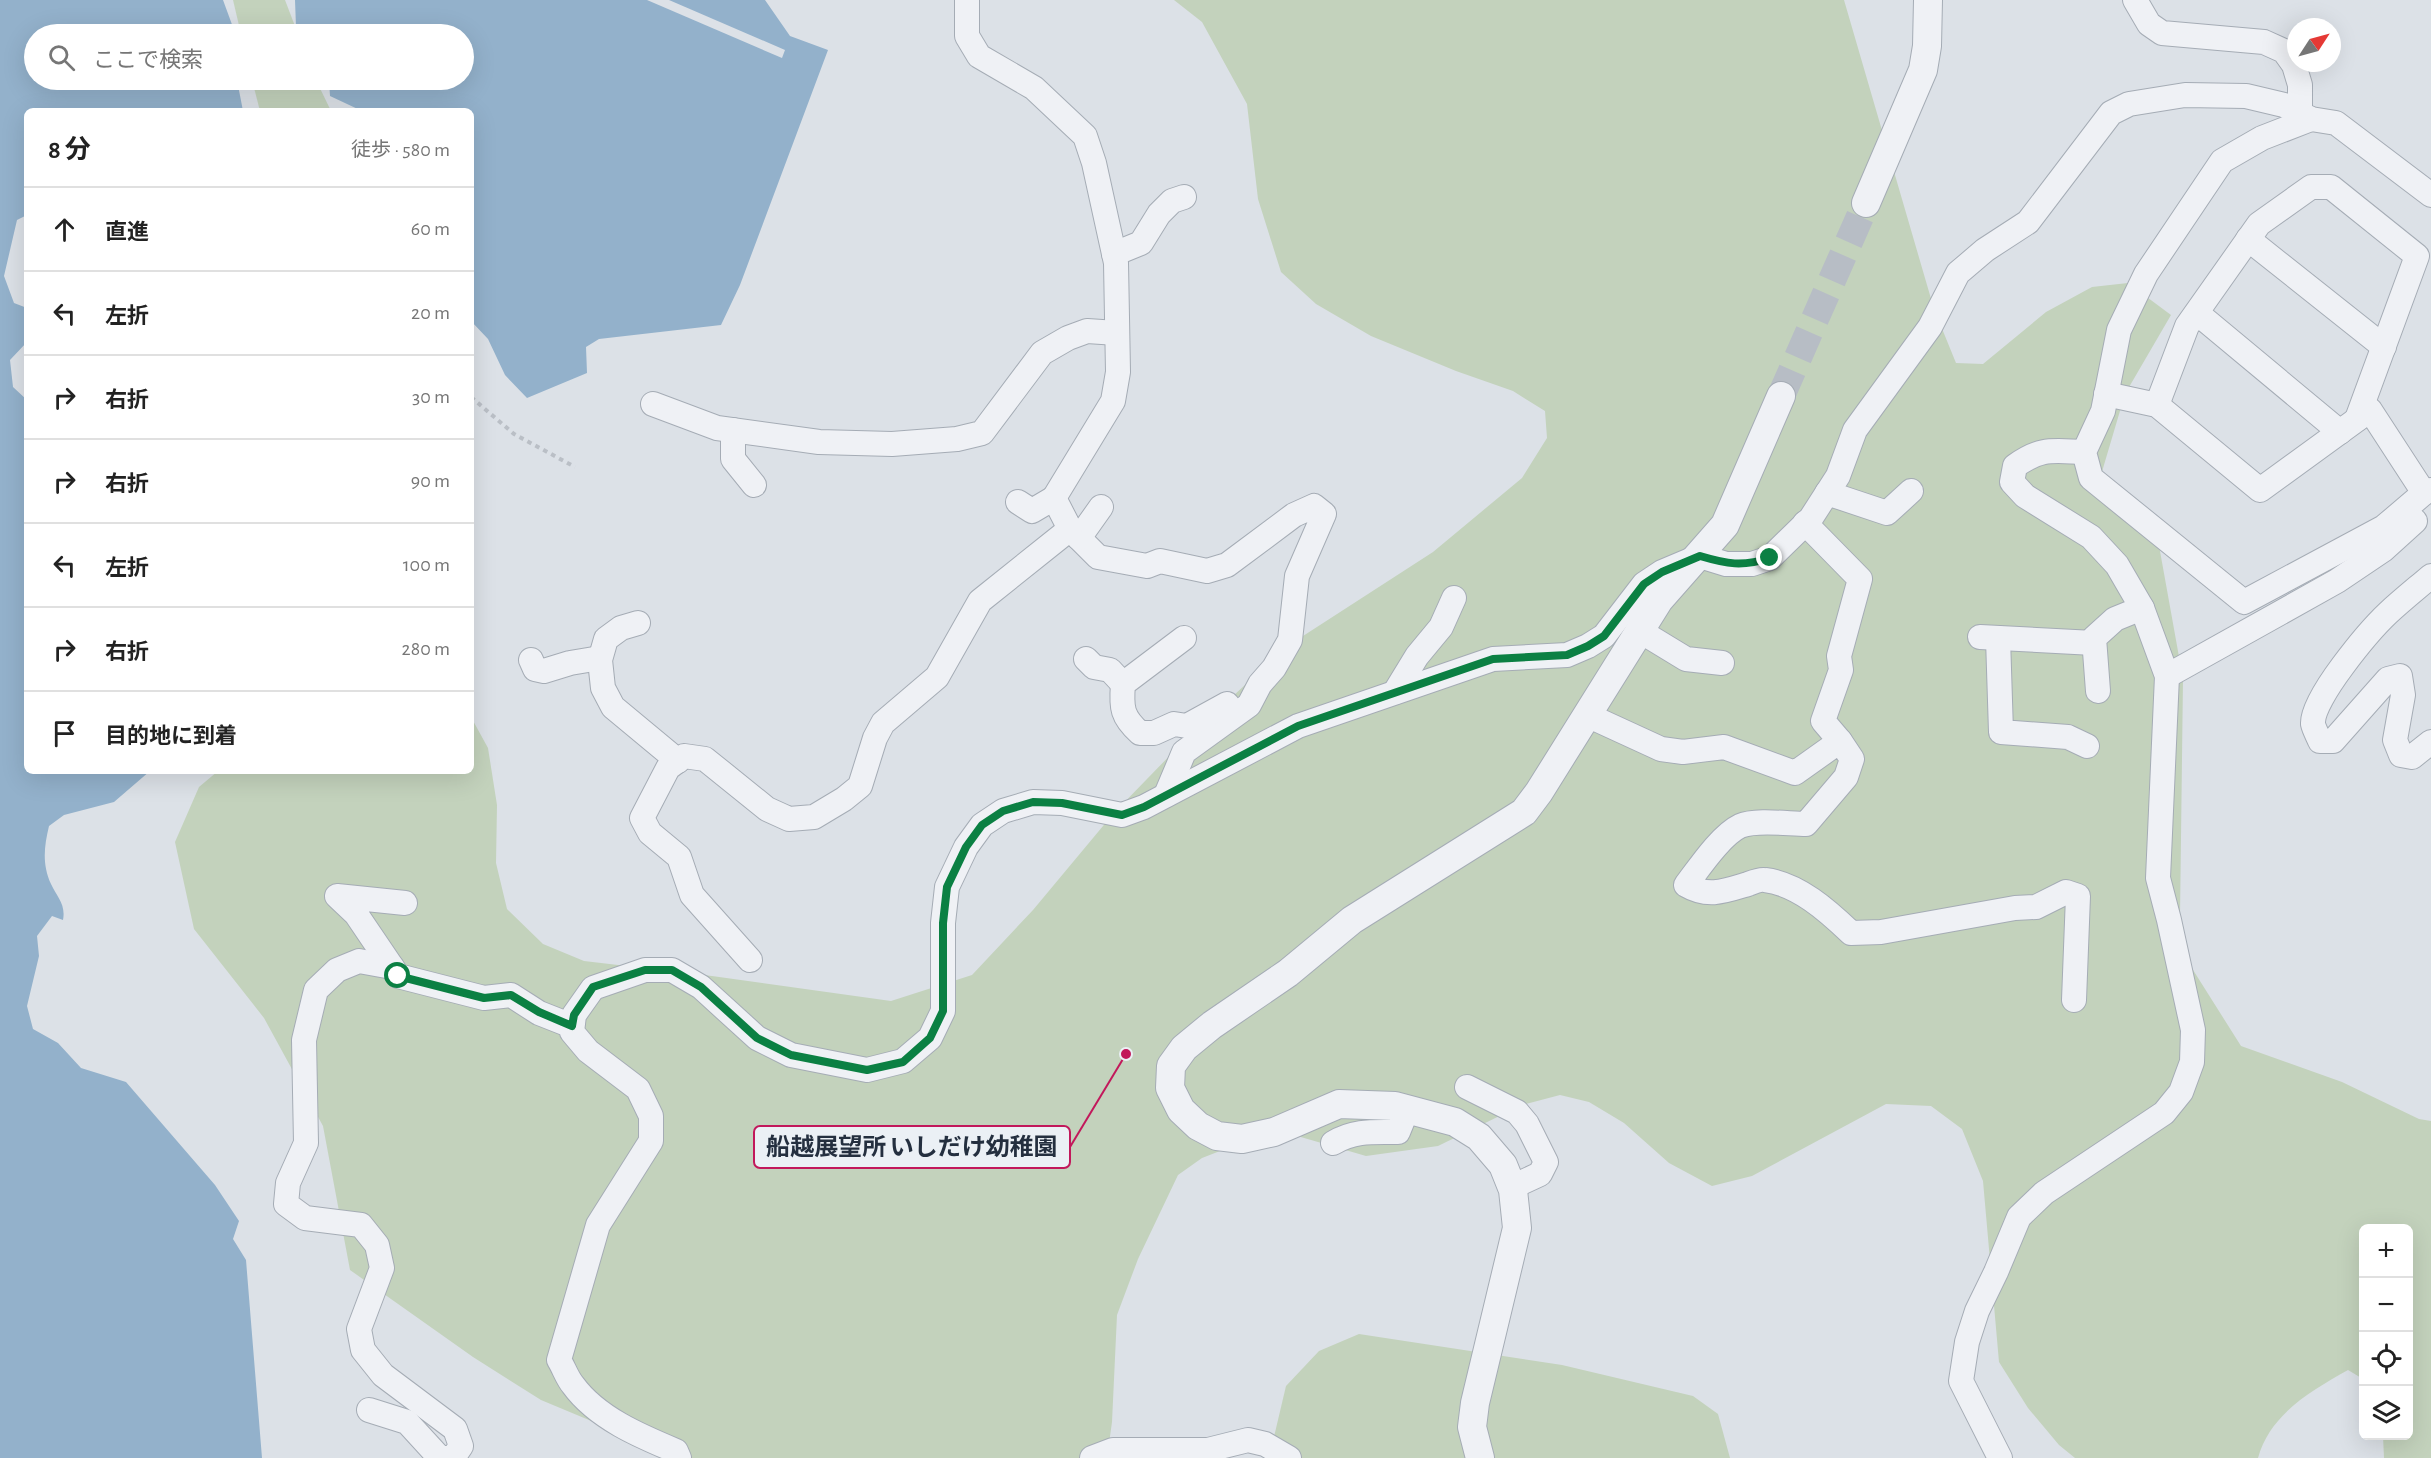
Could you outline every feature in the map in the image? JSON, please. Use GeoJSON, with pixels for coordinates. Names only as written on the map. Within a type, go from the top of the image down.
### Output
{"type":"FeatureCollection","features":[{"type":"Feature","properties":{"kind":"street"},"geometry":{"type":"LineString","coordinates":[[967,0],[967,36],[979,56],[1034,88],[1084,136],[1094,163],[1116,263],[1118,372],[1113,401],[1054,498],[1032,511],[1017,502]]}},
{"type":"Feature","properties":{"kind":"street"},"geometry":{"type":"LineString","coordinates":[[1866,203],[1923,70],[1927,46],[1928,0]]}},
{"type":"Feature","properties":{"kind":"street"},"geometry":{"type":"LineString","coordinates":[[2135,0],[2149,24],[2162,33],[2264,42],[2284,51],[2294,65],[2306,116]]}},
{"type":"Feature","properties":{"kind":"street"},"geometry":{"type":"LineString","coordinates":[[679,1458],[676,1451],[641,1436],[593,1407],[573,1385],[559,1360],[597,1225],[651,1141],[651,1116],[638,1089],[588,1051],[572,1032],[574,1015],[593,987],[645,970],[672,970],[701,987],[757,1038],[791,1055],[867,1070],[903,1062],[930,1038],[943,1011],[943,923],[947,887],[966,847],[982,825],[1003,811],[1033,802],[1062,803],[1122,815],[1144,807],[1298,726],[1493,659],[1567,655],[1588,646],[1604,636],[1644,584],[1662,572],[1700,556],[1726,564],[1752,564],[1770,558],[1805,523],[1827,493],[1838,476],[1855,429],[1930,327],[1958,273],[1985,250],[2028,222],[2111,113],[2129,104],[2185,95],[2246,96],[2284,105],[2306,116],[2336,123],[2431,195]]}},
{"type":"Feature","properties":{"kind":"street"},"geometry":{"type":"LineString","coordinates":[[2306,116],[2222,161],[2146,274],[2119,330],[2103,411],[2084,452],[2091,478],[2244,602],[2384,526],[2429,496]]}},
{"type":"Feature","properties":{"kind":"street"},"geometry":{"type":"LineString","coordinates":[[2157,405],[2187,326],[2259,224],[2312,187],[2331,187],[2417,256],[2384,347],[2348,426]]}},
{"type":"Feature","properties":{"kind":"street"},"geometry":{"type":"LineString","coordinates":[[1114,254],[1141,243],[1159,214],[1172,201],[1184,197]]}},
{"type":"Feature","properties":{"kind":"street"},"geometry":{"type":"LineString","coordinates":[[2248,239],[2384,347]]}},
{"type":"Feature","properties":{"kind":"street"},"geometry":{"type":"LineString","coordinates":[[2197,313],[2348,426]]}},
{"type":"Feature","properties":{"kind":"street"},"geometry":{"type":"LineString","coordinates":[[653,404],[717,428],[829,442],[892,444],[957,439],[982,433],[1042,353],[1068,338],[1087,331],[1117,333]]}},
{"type":"Feature","properties":{"kind":"street"},"geometry":{"type":"LineString","coordinates":[[2106,394],[2157,405],[2260,490],[2370,410],[2429,496]]}},
{"type":"Feature","properties":{"kind":"street"},"geometry":{"type":"LineString","coordinates":[[1480,1458],[1472,1427],[1475,1403],[1517,1228],[1512,1187],[1503,1165],[1479,1137],[1455,1122],[1395,1106],[1339,1104],[1274,1132],[1242,1139],[1217,1136],[1198,1126],[1181,1110],[1170,1088],[1171,1066],[1184,1048],[1212,1025],[1288,973],[1352,920],[1524,812],[1539,792],[1659,600],[1725,525],[1781,396]]}},
{"type":"Feature","properties":{"kind":"street"},"geometry":{"type":"LineString","coordinates":[[733,430],[733,459],[754,485]]}},
{"type":"Feature","properties":{"kind":"street"},"geometry":{"type":"LineString","coordinates":[[2000,1458],[1961,1381],[1967,1342],[1977,1311],[2019,1217],[2044,1193],[2164,1113],[2181,1092],[2192,1062],[2193,1030],[2158,878],[2167,676],[2142,608],[2117,565],[2091,537],[2025,496],[2012,482],[2015,466],[2033,453],[2084,452]]}},
{"type":"Feature","properties":{"kind":"street"},"geometry":{"type":"LineString","coordinates":[[1827,493],[1887,513],[1911,491]]}},
{"type":"Feature","properties":{"kind":"street"},"geometry":{"type":"LineString","coordinates":[[2167,676],[2337,581],[2383,550],[2429,496]]}},
{"type":"Feature","properties":{"kind":"street"},"geometry":{"type":"LineString","coordinates":[[1054,498],[1074,534],[1098,557],[1147,566],[1160,561],[1207,571],[1227,565],[1294,515],[1314,506],[1324,514],[1297,576],[1290,640],[1274,669],[1260,684],[1250,705],[1184,752],[1166,795]]}},
{"type":"Feature","properties":{"kind":"street"},"geometry":{"type":"LineString","coordinates":[[750,960],[692,896],[679,857],[650,833],[642,818],[668,768],[684,756],[705,759],[767,809],[789,819],[814,817],[844,800],[860,786],[875,738],[883,723],[937,677],[980,601],[1074,534],[1101,507]]}},
{"type":"Feature","properties":{"kind":"street"},"geometry":{"type":"LineString","coordinates":[[1805,523],[1860,579],[1839,656],[1841,670],[1823,721],[1852,759],[1846,777],[1806,824],[1765,823],[1740,826],[1724,839],[1686,885],[1697,892],[1721,892],[1763,879],[1789,886],[1834,917],[1851,933],[1881,932],[2015,908],[2036,907],[2066,891],[2078,896],[2074,1000]]}},
{"type":"Feature","properties":{"kind":"street"},"geometry":{"type":"LineString","coordinates":[[2431,576],[2386,615],[2325,689],[2315,711],[2313,723],[2320,741],[2333,741],[2388,678],[2400,676],[2403,695],[2395,740],[2401,755],[2412,757],[2431,742]]}},
{"type":"Feature","properties":{"kind":"street"},"geometry":{"type":"LineString","coordinates":[[1395,692],[1417,656],[1441,627],[1454,598]]}},
{"type":"Feature","properties":{"kind":"street"},"geometry":{"type":"LineString","coordinates":[[2098,691],[2094,638],[2115,619],[2142,608]]}},
{"type":"Feature","properties":{"kind":"street"},"geometry":{"type":"LineString","coordinates":[[638,623],[621,628],[606,639],[600,658],[603,688],[613,707],[678,761]]}},
{"type":"Feature","properties":{"kind":"street"},"geometry":{"type":"LineString","coordinates":[[1640,631],[1686,658],[1722,663]]}},
{"type":"Feature","properties":{"kind":"street"},"geometry":{"type":"LineString","coordinates":[[2086,746],[2068,737],[2001,732],[1989,637],[2094,643]]}},
{"type":"Feature","properties":{"kind":"street"},"geometry":{"type":"LineString","coordinates":[[1184,638],[1124,684],[1121,705],[1129,723],[1140,733],[1154,733],[1174,724],[1187,726],[1227,704],[1235,715]]}},
{"type":"Feature","properties":{"kind":"street"},"geometry":{"type":"LineString","coordinates":[[531,660],[536,669],[544,671],[570,663],[600,658]]}},
{"type":"Feature","properties":{"kind":"street"},"geometry":{"type":"LineString","coordinates":[[1086,658],[1094,667],[1110,670],[1124,684]]}},
{"type":"Feature","properties":{"kind":"street"},"geometry":{"type":"LineString","coordinates":[[1587,715],[1661,749],[1683,752],[1724,747],[1795,774],[1840,741]]}},
{"type":"Feature","properties":{"kind":"street"},"geometry":{"type":"LineString","coordinates":[[405,903],[337,896],[356,914],[398,976],[484,998],[511,995],[539,1012],[572,1026]]}},
{"type":"Feature","properties":{"kind":"street"},"geometry":{"type":"LineString","coordinates":[[369,1410],[407,1422],[441,1458],[453,1458],[461,1446],[455,1429],[383,1375],[363,1350],[359,1329],[382,1268],[377,1245],[362,1225],[305,1218],[286,1203],[288,1183],[306,1143],[304,1040],[316,990],[337,969],[359,962],[392,967]]}},
{"type":"Feature","properties":{"kind":"street"},"geometry":{"type":"LineString","coordinates":[[1467,1087],[1517,1112],[1527,1124],[1546,1162],[1539,1174],[1512,1187]]}},
{"type":"Feature","properties":{"kind":"street"},"geometry":{"type":"LineString","coordinates":[[1333,1143],[1345,1136],[1360,1132],[1398,1132],[1407,1110]]}},
{"type":"Feature","properties":{"kind":"street"},"geometry":{"type":"LineString","coordinates":[[1092,1458],[1113,1450],[1208,1450],[1248,1440],[1265,1444],[1289,1458]]}},
{"type":"Feature","properties":{"kind":"path"},"geometry":{"type":"LineString","coordinates":[[474,400],[514,434],[575,467]]}},
{"type":"Feature","properties":{"kind":"green space"},"geometry":{"type":"Polygon","coordinates":[[[233,0],[285,0],[294,24],[239,24],[233,0]]]}},
{"type":"Feature","properties":{"kind":"green space"},"geometry":{"type":"Polygon","coordinates":[[[1174,0],[1844,0],[1934,309],[1956,363],[1983,364],[2046,312],[2092,287],[2128,283],[2171,315],[2125,394],[2101,475],[2158,540],[2183,679],[2180,917],[2188,962],[2241,1046],[2342,1082],[2419,1119],[2431,1121],[2431,1458],[2384,1458],[2383,1440],[2413,1440],[2413,1224],[2359,1224],[2359,1377],[2348,1370],[2306,1395],[2282,1416],[2272,1429],[2258,1458],[2075,1458],[2059,1445],[2028,1408],[1999,1362],[1983,1181],[1962,1129],[1931,1106],[1886,1104],[1752,1176],[1712,1186],[1669,1163],[1624,1123],[1589,1102],[1560,1095],[1522,1105],[1438,1146],[1366,1156],[1287,1133],[1256,1137],[1202,1158],[1178,1175],[1138,1259],[1117,1315],[1112,1422],[1107,1458],[680,1458],[541,1400],[473,1357],[350,1270],[323,1126],[264,1018],[194,929],[175,842],[199,787],[214,774],[474,774],[474,722],[488,748],[497,805],[496,863],[507,909],[543,944],[584,961],[891,1001],[972,975],[1033,910],[1113,814],[1181,744],[1286,647],[1433,552],[1522,478],[1547,438],[1545,411],[1513,391],[1456,371],[1371,336],[1316,304],[1281,272],[1258,199],[1247,104],[1202,22],[1174,0]]]}},
{"type":"Feature","properties":{"kind":"green space"},"geometry":{"type":"Polygon","coordinates":[[[255,90],[321,90],[330,108],[259,108],[255,90]]]}},
{"type":"Feature","properties":{"kind":"green space"},"geometry":{"type":"Polygon","coordinates":[[[1359,1334],[1562,1365],[1693,1396],[1718,1414],[1730,1458],[1269,1458],[1286,1386],[1319,1351],[1359,1334]]]}},
{"type":"Feature","properties":{"kind":"water"},"geometry":{"type":"Polygon","coordinates":[[[0,0],[223,0],[232,24],[24,24],[24,90],[239,90],[242,108],[24,108],[24,216],[17,220],[4,276],[14,303],[24,307],[24,345],[10,360],[13,387],[24,397],[24,774],[147,774],[114,802],[64,815],[49,826],[45,862],[48,877],[64,914],[63,920],[52,916],[37,936],[39,956],[27,1006],[33,1029],[58,1043],[81,1068],[126,1082],[215,1185],[239,1221],[233,1239],[246,1260],[262,1458],[0,1458],[0,0]]]}},
{"type":"Feature","properties":{"kind":"water"},"geometry":{"type":"Polygon","coordinates":[[[295,0],[765,0],[790,36],[828,50],[740,285],[721,325],[599,339],[586,347],[587,373],[527,398],[505,375],[488,339],[474,324],[474,108],[356,108],[330,96],[330,90],[474,90],[474,24],[296,24],[295,0]]]}},
{"type":"Feature","properties":{"kind":"pier"},"geometry":{"type":"Polygon","coordinates":[[[647,0],[669,0],[785,50],[782,58],[647,0]]]}},
{"type":"Feature","properties":{"kind":"tunnel"},"geometry":{"type":"LineString","coordinates":[[1781,396],[1866,203]]}},
{"type":"Feature","properties":{"kind":"place","name":"船越展望所 いしだけ幼稚園"},"geometry":{"type":"Point","coordinates":[1126,1054]}},
{"type":"Feature","properties":{"kind":"route"},"geometry":{"type":"LineString","coordinates":[[398,976],[484,998],[511,995],[539,1012],[572,1026],[574,1015],[593,987],[645,970],[672,970],[701,987],[757,1038],[791,1055],[867,1070],[903,1062],[930,1038],[943,1011],[943,923],[947,887],[966,847],[982,825],[1003,811],[1033,802],[1062,803],[1122,815],[1144,807],[1298,726],[1493,659],[1567,655],[1588,646],[1604,636],[1644,584],[1662,572],[1700,556],[1726,564],[1752,564],[1770,558]]}}]}
